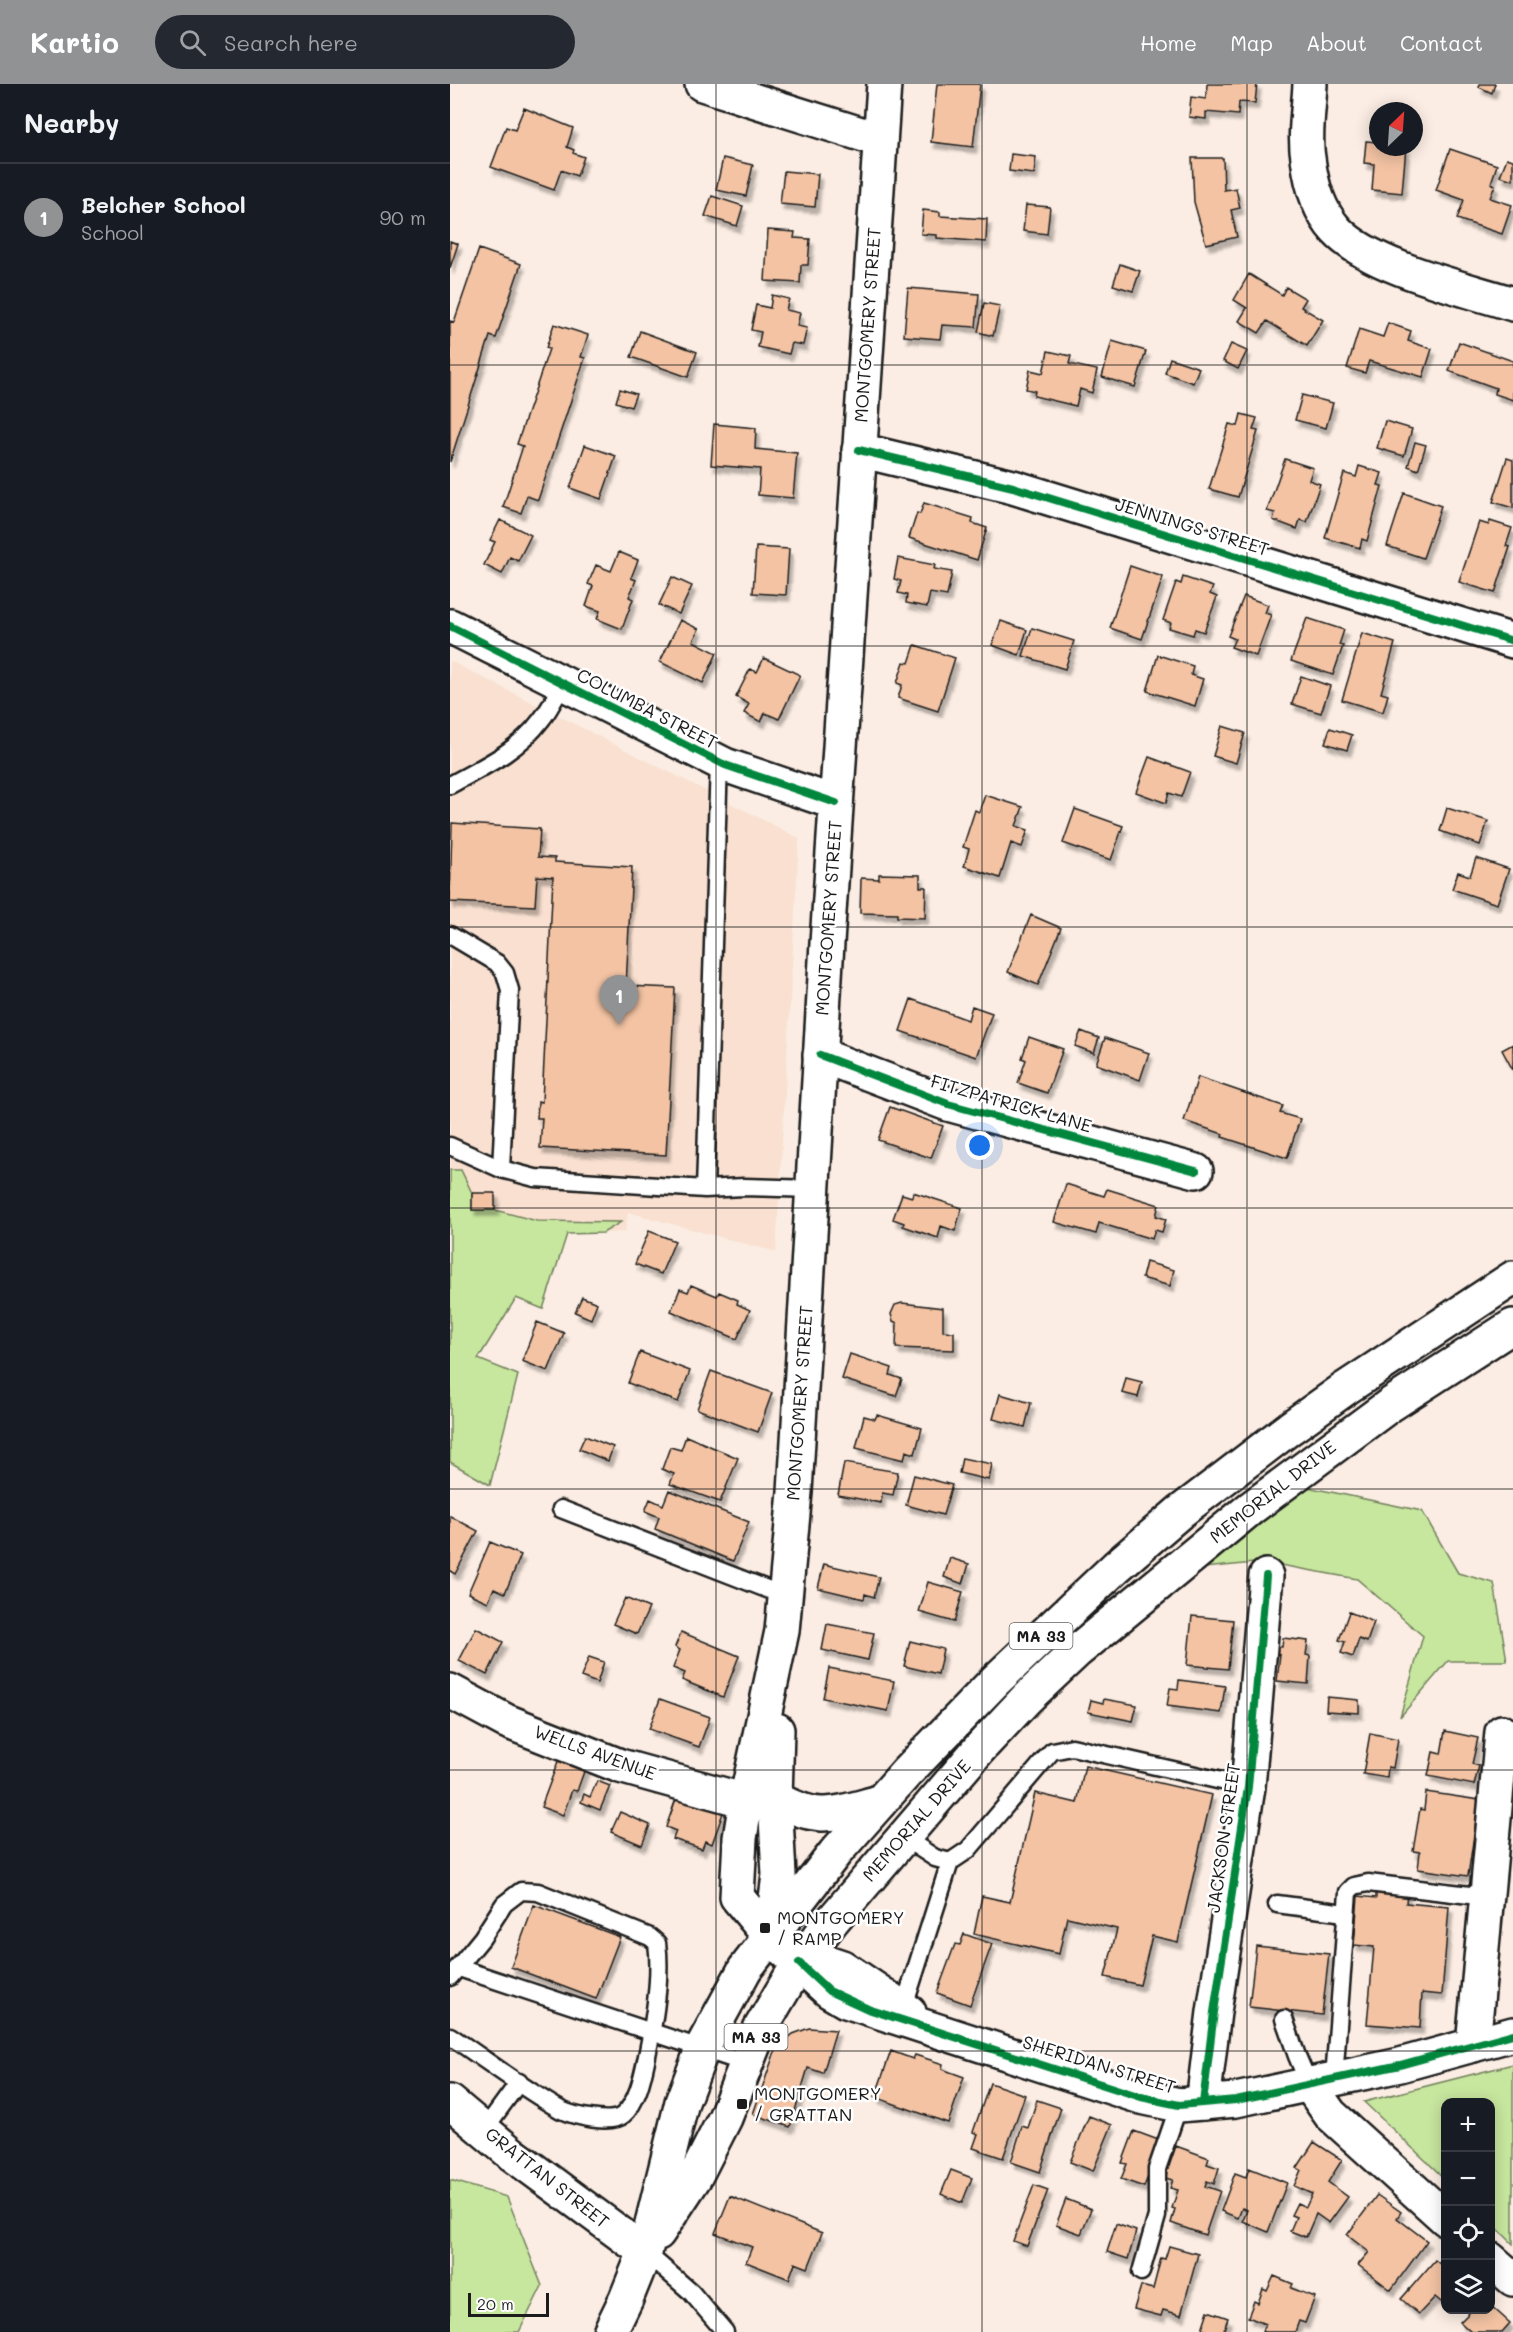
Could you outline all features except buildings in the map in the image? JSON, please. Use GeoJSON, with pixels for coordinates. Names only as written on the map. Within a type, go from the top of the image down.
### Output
{"type":"FeatureCollection","features":[{"type":"Feature","properties":{"kind":"main road"},"geometry":{"type":"LineString","coordinates":[[702,84],[880,140]]}},
{"type":"Feature","properties":{"kind":"main road","name":"MONTGOMERY STREET"},"geometry":{"type":"LineString","coordinates":[[771,1938],[737,1897],[740,1838],[760,1800],[780,1644],[795,1492],[820,1054],[884,84]]}},
{"type":"Feature","properties":{"kind":"main road"},"geometry":{"type":"LineString","coordinates":[[1310,84],[1307,156],[1316,196],[1326,217],[1335,229],[1363,251],[1381,260],[1420,275],[1513,304]]}},
{"type":"Feature","properties":{"kind":"main road","name":"JENNINGS STREET"},"geometry":{"type":"LineString","coordinates":[[859,450],[1013,487],[1513,641]]}},
{"type":"Feature","properties":{"kind":"main road","name":"COLUMBA STREET"},"geometry":{"type":"LineString","coordinates":[[450,626],[719,762],[836,803]]}},
{"type":"Feature","properties":{"kind":"main road","name":"FITZPATRICK LANE"},"geometry":{"type":"LineString","coordinates":[[820,1054],[948,1104],[1197,1171]]}},
{"type":"Feature","properties":{"kind":"main road","name":"MEMORIAL DRIVE"},"geometry":{"type":"LineString","coordinates":[[645,2252],[686,2090],[702,2050],[740,1977],[836,1852],[880,1802],[950,1727],[1054,1623],[1180,1512],[1308,1415],[1402,1350],[1513,1278]]}},
{"type":"Feature","properties":{"kind":"main road","name":"MEMORIAL DRIVE"},"geometry":{"type":"LineString","coordinates":[[645,2252],[695,2177],[725,2118],[760,2029],[799,1963],[980,1748],[1026,1699],[1077,1651],[1320,1455],[1390,1405],[1513,1326]]}},
{"type":"Feature","properties":{"kind":"main road","name":"JACKSON STREET"},"geometry":{"type":"LineString","coordinates":[[1191,2104],[1214,2012],[1248,1787],[1266,1576]]}},
{"type":"Feature","properties":{"kind":"main road","name":"WELLS AVENUE"},"geometry":{"type":"LineString","coordinates":[[450,1691],[506,1721],[620,1766],[760,1800]]}},
{"type":"Feature","properties":{"kind":"main road"},"geometry":{"type":"LineString","coordinates":[[1473,2045],[1502,1732]]}},
{"type":"Feature","properties":{"kind":"main road"},"geometry":{"type":"LineString","coordinates":[[760,1800],[824,1815],[880,1802]]}},
{"type":"Feature","properties":{"kind":"main road","name":"MONTGOMERY STREET"},"geometry":{"type":"LineString","coordinates":[[760,1800],[779,1875],[771,1938]]}},
{"type":"Feature","properties":{"kind":"main road"},"geometry":{"type":"LineString","coordinates":[[771,1938],[799,1963]]}},
{"type":"Feature","properties":{"kind":"main road","name":"SHERIDAN STREET"},"geometry":{"type":"LineString","coordinates":[[799,1963],[829,1991],[846,2001],[902,2014],[940,2032],[1142,2097],[1191,2104],[1236,2100],[1400,2066],[1513,2034]]}},
{"type":"Feature","properties":{"kind":"main road"},"geometry":{"type":"LineString","coordinates":[[1321,2082],[1330,2114],[1441,2214]]}},
{"type":"Feature","properties":{"kind":"main road","name":"GRATTAN STREET"},"geometry":{"type":"LineString","coordinates":[[450,2102],[583,2208],[645,2252]]}},
{"type":"Feature","properties":{"kind":"main road"},"geometry":{"type":"LineString","coordinates":[[673,2139],[707,2152]]}},
{"type":"Feature","properties":{"kind":"main road"},"geometry":{"type":"LineString","coordinates":[[610,2332],[645,2252]]}},
{"type":"Feature","properties":{"kind":"main road"},"geometry":{"type":"LineString","coordinates":[[1492,2260],[1513,2279]]}},
{"type":"Feature","properties":{"kind":"lane"},"geometry":{"type":"LineString","coordinates":[[450,785],[506,754],[531,732],[543,718],[563,684]]}},
{"type":"Feature","properties":{"kind":"lane"},"geometry":{"type":"LineString","coordinates":[[705,1189],[719,762]]}},
{"type":"Feature","properties":{"kind":"lane"},"geometry":{"type":"LineString","coordinates":[[450,935],[497,963],[505,973],[510,990],[501,1169]]}},
{"type":"Feature","properties":{"kind":"lane"},"geometry":{"type":"LineString","coordinates":[[450,1146],[501,1169],[535,1178],[705,1189],[744,1187],[813,1189]]}},
{"type":"Feature","properties":{"kind":"lane"},"geometry":{"type":"LineString","coordinates":[[561,1509],[785,1596]]}},
{"type":"Feature","properties":{"kind":"lane"},"geometry":{"type":"LineString","coordinates":[[902,2014],[950,1862],[968,1850],[1052,1751],[1072,1747],[1248,1787]]}},
{"type":"Feature","properties":{"kind":"lane"},"geometry":{"type":"LineString","coordinates":[[903,1837],[935,1858],[950,1862]]}},
{"type":"Feature","properties":{"kind":"lane"},"geometry":{"type":"LineString","coordinates":[[1321,2082],[1348,1892],[1354,1886],[1368,1883],[1487,1897]]}},
{"type":"Feature","properties":{"kind":"lane"},"geometry":{"type":"LineString","coordinates":[[450,2036],[563,2111],[591,2119],[614,2120],[622,2116],[630,2105],[642,2079],[652,2033],[659,1956],[657,1942],[650,1936],[538,1892],[521,1891],[509,1900],[455,1972],[652,2033],[745,2063]]}},
{"type":"Feature","properties":{"kind":"lane"},"geometry":{"type":"LineString","coordinates":[[1277,1904],[1345,1913]]}},
{"type":"Feature","properties":{"kind":"lane"},"geometry":{"type":"LineString","coordinates":[[1284,2019],[1321,2082]]}},
{"type":"Feature","properties":{"kind":"lane"},"geometry":{"type":"LineString","coordinates":[[484,2130],[519,2082]]}},
{"type":"Feature","properties":{"kind":"lane"},"geometry":{"type":"LineString","coordinates":[[1141,2272],[1157,2216],[1157,2169],[1191,2104]]}},
{"type":"Feature","properties":{"kind":"lane"},"geometry":{"type":"LineString","coordinates":[[645,2252],[690,2292],[725,2332]]}},
{"type":"Feature","properties":{"kind":"shaded area"},"geometry":{"type":"Polygon","coordinates":[[[450,661],[799,838],[776,1252],[628,1212],[625,1232],[567,1234],[543,1309],[516,1298],[478,1359],[518,1375],[490,1485],[450,1462],[450,661]]]}},
{"type":"Feature","properties":{"kind":"green space"},"geometry":{"type":"Polygon","coordinates":[[[450,1170],[461,1170],[472,1193],[472,1210],[495,1210],[537,1221],[621,1222],[603,1233],[567,1234],[543,1309],[516,1298],[478,1359],[518,1375],[490,1485],[450,1462],[450,1170]]]}},
{"type":"Feature","properties":{"kind":"green space"},"geometry":{"type":"Polygon","coordinates":[[[1307,1487],[1422,1511],[1458,1573],[1494,1583],[1507,1661],[1448,1661],[1400,1717],[1423,1636],[1357,1579],[1264,1562],[1194,1569],[1307,1487]]]}},
{"type":"Feature","properties":{"kind":"green space"},"geometry":{"type":"Polygon","coordinates":[[[1513,2064],[1513,2244],[1495,2226],[1495,2098],[1441,2098],[1441,2175],[1364,2102],[1513,2064]]]}},
{"type":"Feature","properties":{"kind":"green space"},"geometry":{"type":"Polygon","coordinates":[[[450,2180],[507,2197],[542,2286],[519,2332],[450,2332],[450,2180]]]}},
{"type":"Feature","properties":{"kind":"cycle path"},"geometry":{"type":"LineString","coordinates":[[859,450],[1013,487],[1513,641]]}},
{"type":"Feature","properties":{"kind":"cycle path"},"geometry":{"type":"LineString","coordinates":[[450,626],[725,765],[836,803]]}},
{"type":"Feature","properties":{"kind":"cycle path"},"geometry":{"type":"LineString","coordinates":[[820,1055],[948,1104],[1196,1171]]}},
{"type":"Feature","properties":{"kind":"cycle path"},"geometry":{"type":"LineString","coordinates":[[1203,2103],[1214,2012],[1248,1787],[1266,1576]]}},
{"type":"Feature","properties":{"kind":"cycle path"},"geometry":{"type":"LineString","coordinates":[[799,1963],[829,1991],[868,2009],[1141,2097],[1179,2105],[1236,2100],[1400,2065],[1513,2034]]}},
{"type":"Feature","properties":{"kind":"place","name":"Belcher School"},"geometry":{"type":"Point","coordinates":[619,1025]}},
{"type":"Feature","properties":{"kind":"place","name":"MONTGOMERY / RAMP"},"geometry":{"type":"Point","coordinates":[765,1928]}},
{"type":"Feature","properties":{"kind":"place","name":"MONTGOMERY / GRATTAN"},"geometry":{"type":"Point","coordinates":[742,2104]}}]}
